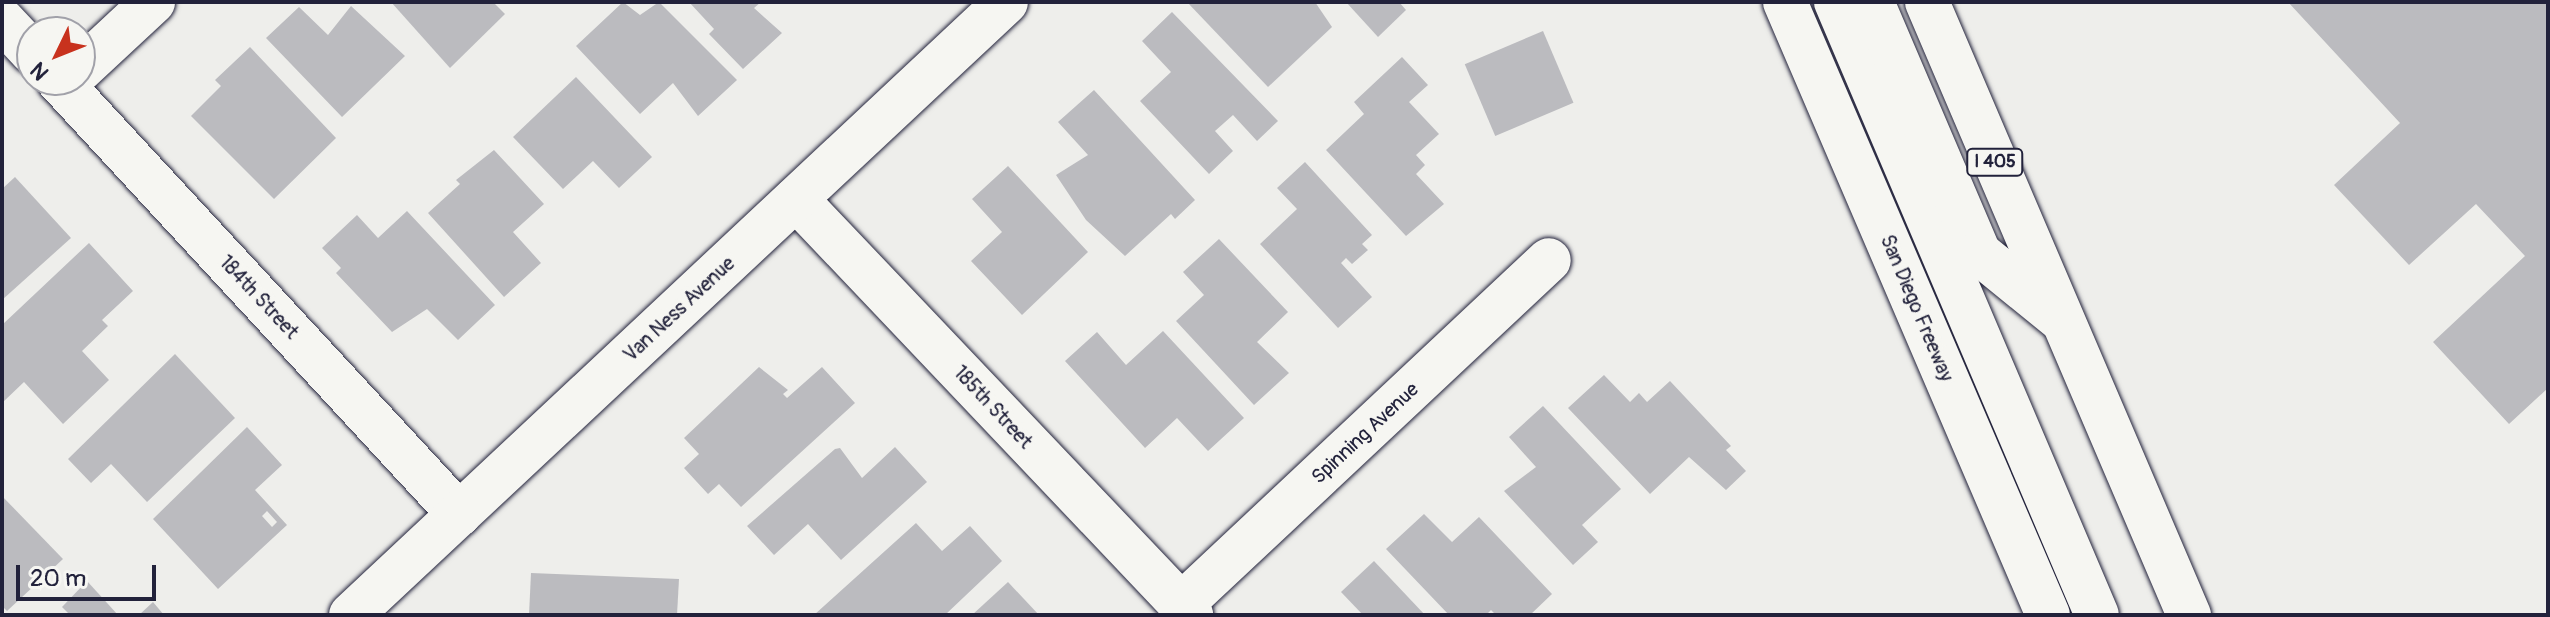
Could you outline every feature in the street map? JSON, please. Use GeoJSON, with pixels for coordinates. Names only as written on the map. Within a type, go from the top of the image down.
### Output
{"type":"FeatureCollection","features":[{"type":"Feature","properties":{"kind":"main road"},"geometry":{"type":"LineString","coordinates":[[96,54],[153,2]]}},
{"type":"Feature","properties":{"kind":"main road","name":"Van Ness Avenue"},"geometry":{"type":"LineString","coordinates":[[351,615],[1006,2]]}},
{"type":"Feature","properties":{"kind":"main road","name":"San Diego Freeway"},"geometry":{"type":"LineString","coordinates":[[1785,2],[2048,615]]}},
{"type":"Feature","properties":{"kind":"main road"},"geometry":{"type":"LineString","coordinates":[[1836,2],[2097,615]]}},
{"type":"Feature","properties":{"kind":"main road"},"geometry":{"type":"LineString","coordinates":[[1872,2],[1979,253],[2064,322]]}},
{"type":"Feature","properties":{"kind":"main road","name":"I 405"},"geometry":{"type":"LineString","coordinates":[[1927,2],[2189,615]]}},
{"type":"Feature","properties":{"kind":"main road"},"geometry":{"type":"LineString","coordinates":[[2,20],[16,35]]}},
{"type":"Feature","properties":{"kind":"main road","name":"184th Street"},"geometry":{"type":"LineString","coordinates":[[83,96],[459,514]]}},
{"type":"Feature","properties":{"kind":"main road","name":"185th Street"},"geometry":{"type":"LineString","coordinates":[[796,199],[1186,610]]}},
{"type":"Feature","properties":{"kind":"main road","name":"Spinning Avenue"},"geometry":{"type":"LineString","coordinates":[[1186,610],[1549,260]]}},
{"type":"Feature","properties":{"kind":"building"},"geometry":{"type":"Polygon","coordinates":[[[391,2],[493,2],[505,14],[450,68],[391,2]]]}},
{"type":"Feature","properties":{"kind":"building"},"geometry":{"type":"Polygon","coordinates":[[[623,2],[640,15],[659,2],[737,80],[698,116],[673,83],[640,114],[576,46],[623,2]]]}},
{"type":"Feature","properties":{"kind":"building"},"geometry":{"type":"Polygon","coordinates":[[[689,2],[761,2],[754,8],[782,33],[743,69],[709,34],[714,29],[689,2]]]}},
{"type":"Feature","properties":{"kind":"building"},"geometry":{"type":"Polygon","coordinates":[[[1187,2],[1315,2],[1332,27],[1268,87],[1187,2]]]}},
{"type":"Feature","properties":{"kind":"building"},"geometry":{"type":"Polygon","coordinates":[[[1346,2],[1399,2],[1406,10],[1378,37],[1346,2]]]}},
{"type":"Feature","properties":{"kind":"building"},"geometry":{"type":"Polygon","coordinates":[[[2288,2],[2548,2],[2548,388],[2509,424],[2433,342],[2525,256],[2476,204],[2409,265],[2334,185],[2400,123],[2288,2]]]}},
{"type":"Feature","properties":{"kind":"building"},"geometry":{"type":"Polygon","coordinates":[[[351,6],[405,56],[342,117],[266,38],[299,7],[328,35],[351,6]]]}},
{"type":"Feature","properties":{"kind":"building"},"geometry":{"type":"Polygon","coordinates":[[[1172,12],[1278,121],[1257,141],[1233,115],[1215,131],[1233,151],[1209,174],[1140,101],[1171,72],[1142,41],[1172,12]]]}},
{"type":"Feature","properties":{"kind":"building"},"geometry":{"type":"Polygon","coordinates":[[[1543,31],[1573,103],[1495,136],[1465,64],[1543,31]]]}},
{"type":"Feature","properties":{"kind":"building"},"geometry":{"type":"Polygon","coordinates":[[[250,47],[336,138],[274,199],[191,116],[221,86],[215,80],[250,47]]]}},
{"type":"Feature","properties":{"kind":"building"},"geometry":{"type":"Polygon","coordinates":[[[1402,57],[1428,85],[1409,102],[1439,134],[1416,155],[1425,165],[1416,174],[1444,204],[1406,236],[1326,150],[1364,114],[1354,102],[1402,57]]]}},
{"type":"Feature","properties":{"kind":"building"},"geometry":{"type":"Polygon","coordinates":[[[576,77],[652,157],[619,188],[593,161],[563,189],[513,137],[576,77]]]}},
{"type":"Feature","properties":{"kind":"building"},"geometry":{"type":"Polygon","coordinates":[[[1094,90],[1195,200],[1175,219],[1171,214],[1125,256],[1086,220],[1056,175],[1088,155],[1058,122],[1094,90]]]}},
{"type":"Feature","properties":{"kind":"building"},"geometry":{"type":"Polygon","coordinates":[[[494,150],[544,204],[513,232],[541,263],[504,297],[428,213],[460,184],[456,180],[494,150]]]}},
{"type":"Feature","properties":{"kind":"building"},"geometry":{"type":"Polygon","coordinates":[[[1305,162],[1372,235],[1362,244],[1368,250],[1352,264],[1346,258],[1341,263],[1372,297],[1338,328],[1260,244],[1297,209],[1277,188],[1305,162]]]}},
{"type":"Feature","properties":{"kind":"building"},"geometry":{"type":"Polygon","coordinates":[[[1008,166],[1088,252],[1022,315],[971,261],[1002,232],[972,199],[1008,166]]]}},
{"type":"Feature","properties":{"kind":"building"},"geometry":{"type":"Polygon","coordinates":[[[15,177],[71,238],[2,300],[2,189],[15,177]]]}},
{"type":"Feature","properties":{"kind":"building"},"geometry":{"type":"Polygon","coordinates":[[[407,211],[495,305],[458,340],[427,309],[392,332],[336,273],[341,268],[322,248],[357,215],[378,238],[407,211]]]}},
{"type":"Feature","properties":{"kind":"building"},"geometry":{"type":"Polygon","coordinates":[[[1219,239],[1288,312],[1257,342],[1289,373],[1254,405],[1176,321],[1204,295],[1183,272],[1219,239]]]}},
{"type":"Feature","properties":{"kind":"building"},"geometry":{"type":"Polygon","coordinates":[[[89,243],[133,291],[102,320],[108,326],[82,351],[109,380],[63,424],[24,382],[2,403],[2,325],[89,243]]]}},
{"type":"Feature","properties":{"kind":"building"},"geometry":{"type":"Polygon","coordinates":[[[1163,331],[1244,418],[1208,451],[1177,418],[1145,448],[1065,361],[1097,332],[1126,365],[1163,331]]]}},
{"type":"Feature","properties":{"kind":"building"},"geometry":{"type":"Polygon","coordinates":[[[175,354],[235,418],[147,502],[111,464],[91,483],[68,459],[175,354]]]}},
{"type":"Feature","properties":{"kind":"building"},"geometry":{"type":"Polygon","coordinates":[[[759,367],[788,390],[783,394],[787,398],[822,367],[855,403],[741,507],[719,484],[708,494],[684,468],[699,454],[684,438],[759,367]]]}},
{"type":"Feature","properties":{"kind":"building"},"geometry":{"type":"Polygon","coordinates":[[[1604,375],[1630,402],[1639,393],[1647,402],[1670,381],[1731,446],[1726,450],[1746,471],[1726,490],[1689,457],[1650,494],[1568,408],[1604,375]]]}},
{"type":"Feature","properties":{"kind":"building"},"geometry":{"type":"Polygon","coordinates":[[[1543,406],[1621,489],[1582,525],[1598,542],[1573,565],[1504,491],[1536,467],[1509,437],[1543,406]]]}},
{"type":"Feature","properties":{"kind":"building"},"geometry":{"type":"Polygon","coordinates":[[[247,427],[282,465],[255,490],[287,525],[218,589],[153,519],[247,427]],[[267,511],[262,516],[272,527],[277,522],[267,511]]]}},
{"type":"Feature","properties":{"kind":"building"},"geometry":{"type":"Polygon","coordinates":[[[895,447],[927,482],[841,560],[808,524],[774,555],[747,526],[835,449],[840,448],[862,478],[895,447]]]}},
{"type":"Feature","properties":{"kind":"building"},"geometry":{"type":"Polygon","coordinates":[[[2,496],[63,559],[7,611],[2,606],[2,496]]]}},
{"type":"Feature","properties":{"kind":"building"},"geometry":{"type":"Polygon","coordinates":[[[1424,514],[1452,542],[1479,517],[1552,594],[1530,615],[1496,615],[1491,610],[1486,615],[1449,615],[1386,549],[1424,514]]]}},
{"type":"Feature","properties":{"kind":"building"},"geometry":{"type":"Polygon","coordinates":[[[916,523],[942,551],[970,526],[1002,561],[945,615],[814,615],[916,523]]]}},
{"type":"Feature","properties":{"kind":"building"},"geometry":{"type":"Polygon","coordinates":[[[1374,561],[1425,615],[1363,615],[1341,592],[1374,561]]]}},
{"type":"Feature","properties":{"kind":"building"},"geometry":{"type":"Polygon","coordinates":[[[531,573],[679,579],[677,615],[529,615],[531,573]]]}},
{"type":"Feature","properties":{"kind":"building"},"geometry":{"type":"Polygon","coordinates":[[[87,581],[118,615],[70,615],[62,607],[87,581]]]}},
{"type":"Feature","properties":{"kind":"building"},"geometry":{"type":"Polygon","coordinates":[[[1008,582],[1039,615],[972,615],[1008,582]]]}},
{"type":"Feature","properties":{"kind":"building"},"geometry":{"type":"Polygon","coordinates":[[[153,602],[164,615],[139,615],[153,602]]]}}]}
